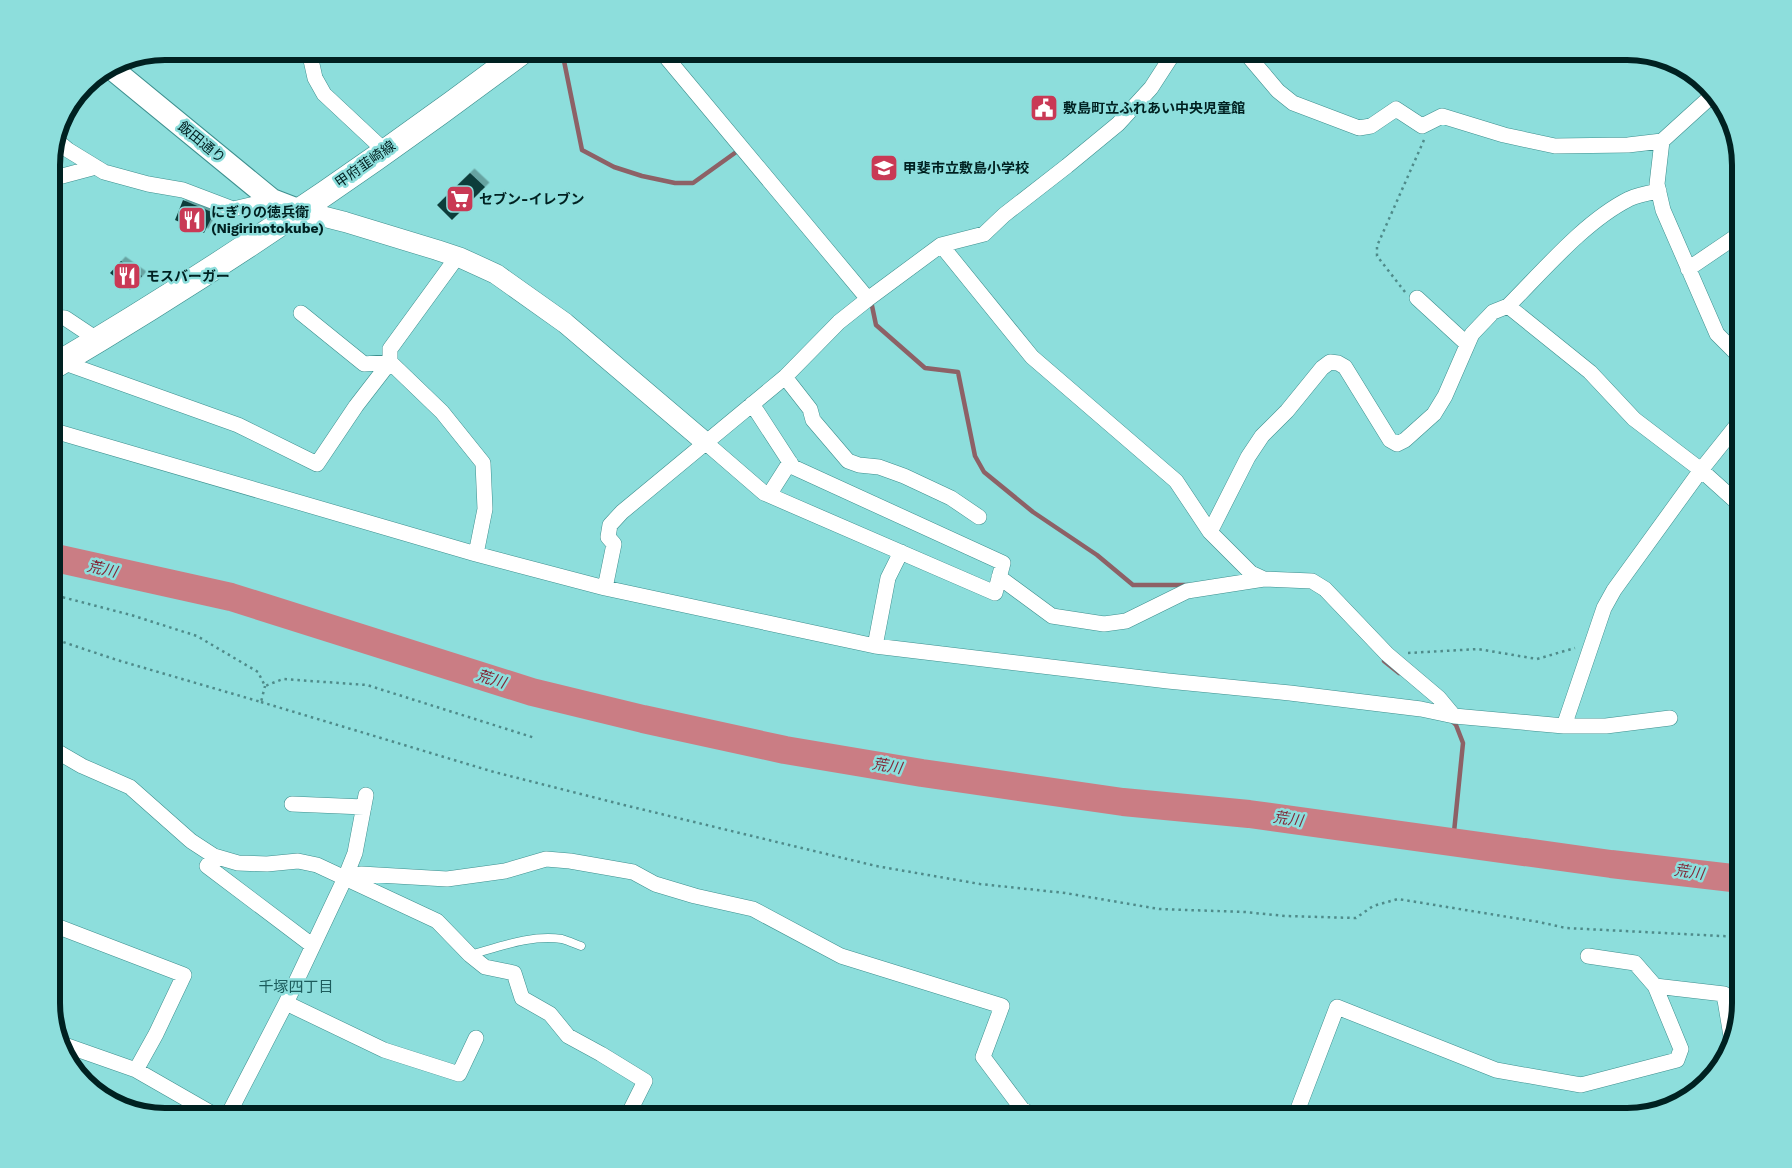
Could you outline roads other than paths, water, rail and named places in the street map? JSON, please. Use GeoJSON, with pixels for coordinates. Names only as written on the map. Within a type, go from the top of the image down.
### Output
{"type":"FeatureCollection","features":[{"type":"Feature","properties":{"kind":"main road","name":"甲府韮崎線"},"geometry":{"type":"LineString","coordinates":[[60,363],[142,314],[298,210],[468,93],[511,60]]}},
{"type":"Feature","properties":{"kind":"main road","name":"飯田通り"},"geometry":{"type":"LineString","coordinates":[[116,72],[272,200],[298,210]]}},
{"type":"Feature","properties":{"kind":"street"},"geometry":{"type":"LineString","coordinates":[[311,60],[315,78],[324,94],[385,151]]}},
{"type":"Feature","properties":{"kind":"street"},"geometry":{"type":"LineString","coordinates":[[669,60],[868,299]]}},
{"type":"Feature","properties":{"kind":"street"},"geometry":{"type":"LineString","coordinates":[[605,588],[614,544],[608,537],[610,525],[622,512],[785,377],[839,322],[868,299],[942,244],[984,234],[1004,215],[1118,124],[1151,88],[1169,60]]}},
{"type":"Feature","properties":{"kind":"street"},"geometry":{"type":"LineString","coordinates":[[1251,60],[1278,92],[1293,103],[1360,128],[1371,126],[1396,110],[1422,126],[1442,116],[1504,135],[1555,146],[1628,145],[1662,141],[1708,98]]}},
{"type":"Feature","properties":{"kind":"street"},"geometry":{"type":"LineString","coordinates":[[1662,141],[1657,184],[1663,210],[1717,334],[1732,349]]}},
{"type":"Feature","properties":{"kind":"street"},"geometry":{"type":"LineString","coordinates":[[62,145],[104,172],[148,184],[183,190],[233,208],[272,200]]}},
{"type":"Feature","properties":{"kind":"street"},"geometry":{"type":"LineString","coordinates":[[60,178],[96,167]]}},
{"type":"Feature","properties":{"kind":"street"},"geometry":{"type":"LineString","coordinates":[[1210,532],[1248,457],[1262,436],[1287,411],[1322,368],[1330,362],[1338,363],[1345,368],[1390,440],[1397,444],[1405,440],[1434,414],[1445,396],[1472,334],[1493,312],[1508,306],[1588,227],[1612,209],[1631,198],[1659,190]]}},
{"type":"Feature","properties":{"kind":"street"},"geometry":{"type":"LineString","coordinates":[[298,210],[346,222],[458,257],[496,274],[565,323],[764,492],[995,593],[1003,563],[793,467],[752,404]]}},
{"type":"Feature","properties":{"kind":"street"},"geometry":{"type":"LineString","coordinates":[[1688,269],[1732,239]]}},
{"type":"Feature","properties":{"kind":"street"},"geometry":{"type":"LineString","coordinates":[[942,244],[1032,358],[1176,481],[1210,532],[1251,573],[1264,579]]}},
{"type":"Feature","properties":{"kind":"street"},"geometry":{"type":"LineString","coordinates":[[60,366],[238,426],[317,464],[356,406],[390,362],[390,349],[458,257]]}},
{"type":"Feature","properties":{"kind":"street"},"geometry":{"type":"LineString","coordinates":[[1417,298],[1467,344]]}},
{"type":"Feature","properties":{"kind":"street"},"geometry":{"type":"LineString","coordinates":[[1508,306],[1590,372],[1634,419],[1701,470],[1732,498]]}},
{"type":"Feature","properties":{"kind":"street"},"geometry":{"type":"LineString","coordinates":[[301,313],[364,364],[390,362],[442,412],[484,463],[485,509],[476,554]]}},
{"type":"Feature","properties":{"kind":"street"},"geometry":{"type":"LineString","coordinates":[[60,318],[65,318],[98,340]]}},
{"type":"Feature","properties":{"kind":"street"},"geometry":{"type":"LineString","coordinates":[[785,377],[810,410],[813,420],[848,461],[904,476],[951,498],[979,517]]}},
{"type":"Feature","properties":{"kind":"street"},"geometry":{"type":"LineString","coordinates":[[1564,726],[1604,608],[1614,590],[1701,470],[1732,431]]}},
{"type":"Feature","properties":{"kind":"street"},"geometry":{"type":"LineString","coordinates":[[60,432],[476,554],[605,588],[874,646],[1168,681],[1318,696],[1421,709],[1454,716],[1564,726],[1606,726],[1670,718]]}},
{"type":"Feature","properties":{"kind":"street"},"geometry":{"type":"LineString","coordinates":[[769,495],[790,462]]}},
{"type":"Feature","properties":{"kind":"street"},"geometry":{"type":"LineString","coordinates":[[874,646],[888,578],[901,552]]}},
{"type":"Feature","properties":{"kind":"street"},"geometry":{"type":"LineString","coordinates":[[999,577],[1052,616],[1104,624],[1126,621],[1187,592],[1264,579],[1312,581],[1325,589],[1387,654],[1439,698],[1454,716]]}},
{"type":"Feature","properties":{"kind":"street"},"geometry":{"type":"LineString","coordinates":[[60,757],[130,787],[191,841],[214,856],[238,863],[267,864],[298,861],[317,865],[437,922],[470,955],[485,967],[514,974],[522,998],[550,1014],[568,1036],[645,1081],[632,1108]]}},
{"type":"Feature","properties":{"kind":"street"},"geometry":{"type":"LineString","coordinates":[[232,1108],[286,1003],[345,878],[355,853],[365,801],[292,804]]}},
{"type":"Feature","properties":{"kind":"street"},"geometry":{"type":"LineString","coordinates":[[214,856],[208,866],[313,946]]}},
{"type":"Feature","properties":{"kind":"street"},"geometry":{"type":"LineString","coordinates":[[345,878],[361,874],[447,879],[505,870],[546,859],[570,860],[633,872],[655,884],[695,896],[752,909],[840,956],[1002,1006],[984,1057],[1021,1108]]}},
{"type":"Feature","properties":{"kind":"street"},"geometry":{"type":"LineString","coordinates":[[60,927],[184,975],[156,1034],[136,1070]]}},
{"type":"Feature","properties":{"kind":"street"},"geometry":{"type":"LineString","coordinates":[[1298,1108],[1337,1007],[1496,1070],[1581,1085],[1677,1060],[1681,1049],[1655,986],[1635,963],[1588,956]]}},
{"type":"Feature","properties":{"kind":"street"},"geometry":{"type":"LineString","coordinates":[[1655,986],[1724,994],[1729,1025]]}},
{"type":"Feature","properties":{"kind":"street"},"geometry":{"type":"LineString","coordinates":[[286,1003],[384,1050],[459,1074],[476,1038]]}},
{"type":"Feature","properties":{"kind":"street"},"geometry":{"type":"LineString","coordinates":[[70,1047],[136,1070],[202,1108]]}},
{"type":"Feature","properties":{"kind":"lane"},"geometry":{"type":"LineString","coordinates":[[470,955],[522,941],[545,938],[564,940],[581,946]]}},
{"type":"Feature","properties":{"kind":"waterway"},"geometry":{"type":"LineString","coordinates":[[564,60],[582,150],[614,167],[642,176],[675,183],[693,183],[739,150]]}},
{"type":"Feature","properties":{"kind":"waterway"},"geometry":{"type":"LineString","coordinates":[[871,301],[876,325],[925,368],[958,372],[975,456],[984,472],[1033,512],[1097,555],[1133,585],[1188,585]]}},
{"type":"Feature","properties":{"kind":"waterway","name":"荒川"},"geometry":{"type":"LineString","coordinates":[[60,559],[231,597],[532,692],[643,719],[785,750],[922,773],[1123,802],[1249,814],[1611,864],[1732,878]]}},
{"type":"Feature","properties":{"kind":"waterway"},"geometry":{"type":"LineString","coordinates":[[1384,661],[1399,673]]}},
{"type":"Feature","properties":{"kind":"waterway"},"geometry":{"type":"LineString","coordinates":[[1451,720],[1456,725],[1463,743],[1453,842]]}},
{"type":"Feature","properties":{"kind":"place","name":"敷島町立ふれあい中央児童館"},"geometry":{"type":"Point","coordinates":[1044,108]}},
{"type":"Feature","properties":{"kind":"place","name":"甲斐市立敷島小学校"},"geometry":{"type":"Point","coordinates":[884,168]}},
{"type":"Feature","properties":{"kind":"place","name":"セブン-イレブン"},"geometry":{"type":"Point","coordinates":[460,199]}},
{"type":"Feature","properties":{"kind":"place","name":"にぎりの徳兵衛 (Nigirinotokube)"},"geometry":{"type":"Point","coordinates":[192,220]}},
{"type":"Feature","properties":{"kind":"place","name":"モスバーガー"},"geometry":{"type":"Point","coordinates":[127,276]}},
{"type":"Feature","properties":{"kind":"district","name":"千塚四丁目"},"geometry":{"type":"Point","coordinates":[296,987]}}]}
